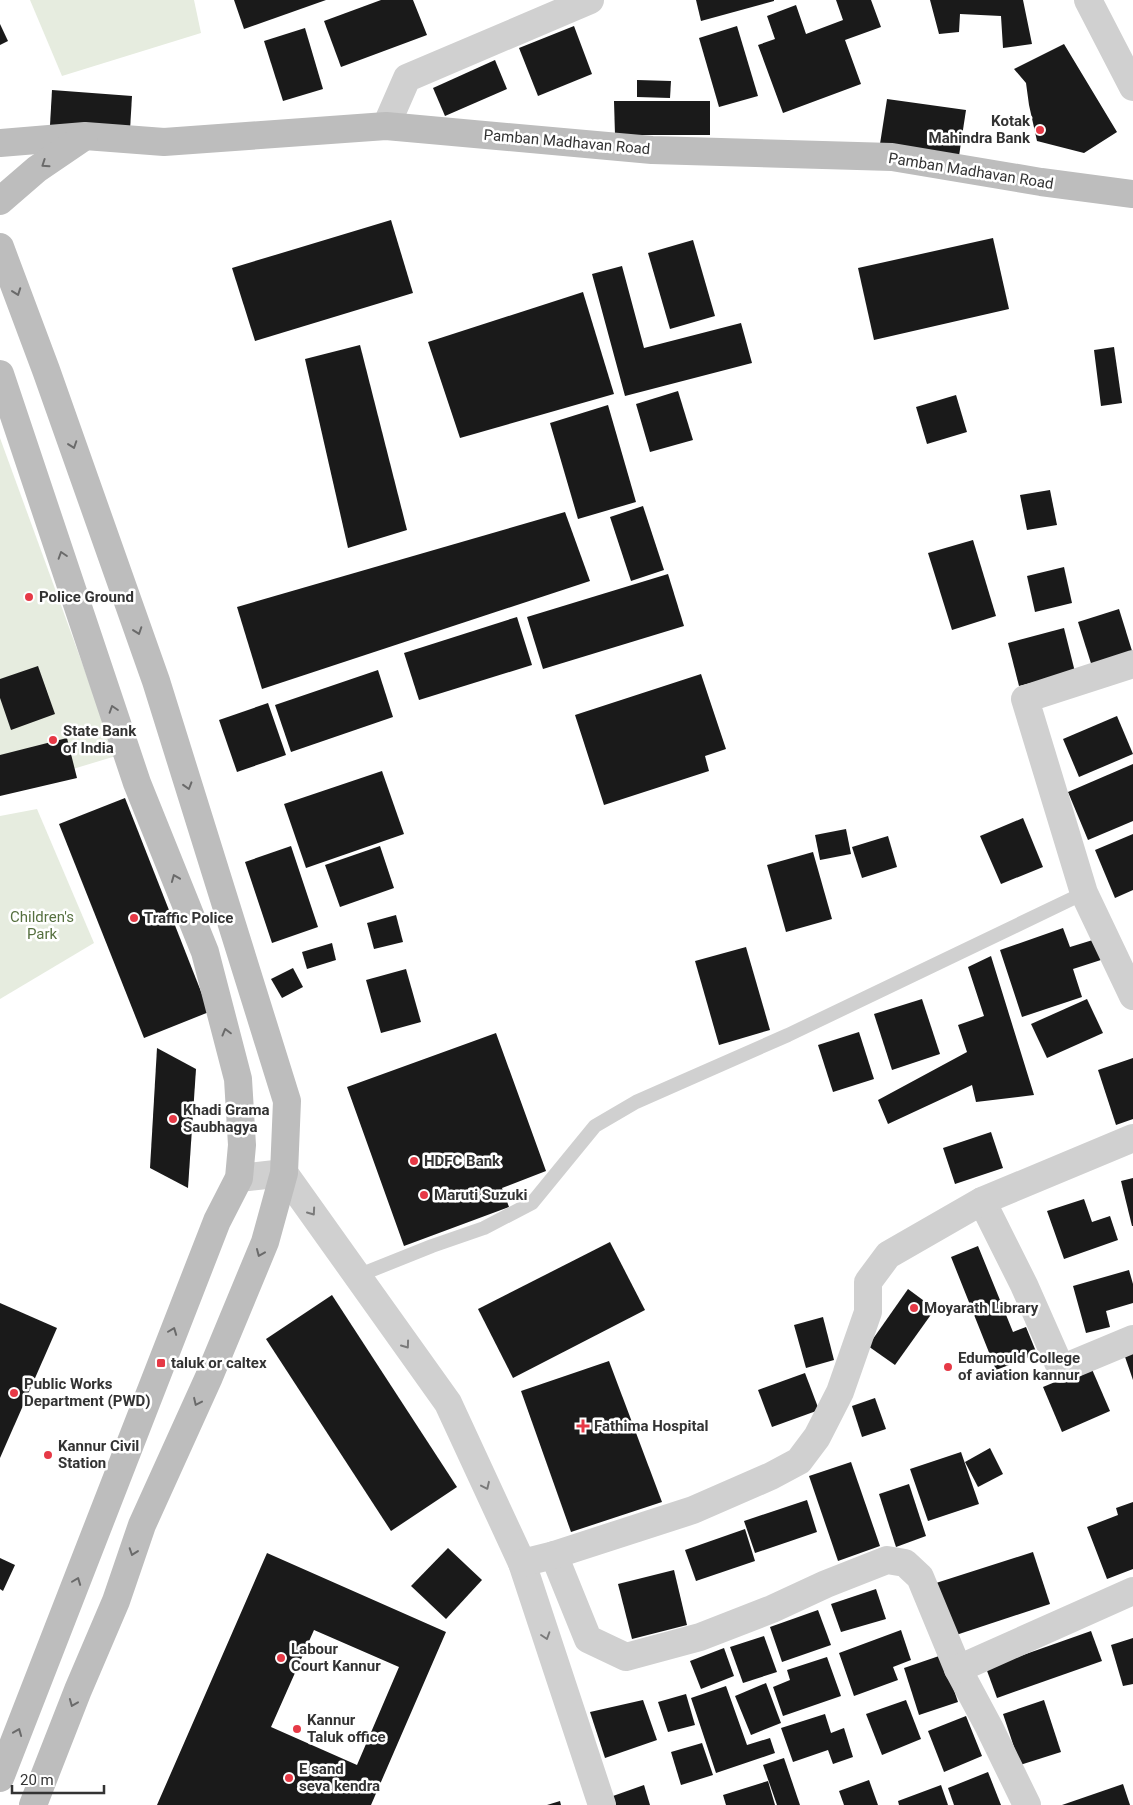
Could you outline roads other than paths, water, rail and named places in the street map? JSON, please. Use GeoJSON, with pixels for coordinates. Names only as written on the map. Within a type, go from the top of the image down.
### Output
{"type":"FeatureCollection","features":[{"type":"Feature","properties":{"kind":"main road","name":"Pamban Madhavan Road"},"geometry":{"type":"LineString","coordinates":[[0,143],[85,136],[164,142],[386,126],[652,150],[892,157],[1041,182],[1133,194]]}},
{"type":"Feature","properties":{"kind":"main road"},"geometry":{"type":"LineString","coordinates":[[0,201],[37,169],[85,136]]}},
{"type":"Feature","properties":{"kind":"main road"},"geometry":{"type":"LineString","coordinates":[[0,247],[46,370],[156,681],[287,1101],[284,1173],[265,1242],[209,1377],[142,1525],[116,1601],[78,1690],[33,1805]]}},
{"type":"Feature","properties":{"kind":"main road"},"geometry":{"type":"LineString","coordinates":[[0,374],[138,783],[205,952],[238,1079],[242,1145],[239,1178],[217,1221],[0,1778]]}},
{"type":"Feature","properties":{"kind":"street"},"geometry":{"type":"LineString","coordinates":[[386,126],[407,78],[590,0]]}},
{"type":"Feature","properties":{"kind":"street"},"geometry":{"type":"LineString","coordinates":[[1088,0],[1133,87]]}},
{"type":"Feature","properties":{"kind":"street"},"geometry":{"type":"LineString","coordinates":[[1133,664],[1025,699],[1084,893],[1133,996]]}},
{"type":"Feature","properties":{"kind":"street"},"geometry":{"type":"LineString","coordinates":[[522,1563],[693,1510],[771,1476],[799,1461],[817,1437],[840,1392],[868,1312],[868,1282],[888,1256],[982,1201],[1133,1138]]}},
{"type":"Feature","properties":{"kind":"street"},"geometry":{"type":"LineString","coordinates":[[239,1178],[284,1173],[448,1403],[522,1563],[602,1805]]}},
{"type":"Feature","properties":{"kind":"street"},"geometry":{"type":"LineString","coordinates":[[982,1201],[1024,1285],[1061,1369],[1133,1339]]}},
{"type":"Feature","properties":{"kind":"street"},"geometry":{"type":"LineString","coordinates":[[554,1554],[588,1639],[626,1657],[700,1637],[772,1609],[826,1584],[887,1560],[905,1564],[920,1577],[958,1669],[1027,1805]]}},
{"type":"Feature","properties":{"kind":"street"},"geometry":{"type":"LineString","coordinates":[[958,1669],[1133,1591]]}},
{"type":"Feature","properties":{"kind":"lane"},"geometry":{"type":"LineString","coordinates":[[357,1276],[432,1246],[484,1228],[532,1203],[595,1126],[636,1102],[788,1035],[1084,893]]}},
{"type":"Feature","properties":{"kind":"place","name":"Kotak Mahindra Bank"},"geometry":{"type":"Point","coordinates":[1040,130]}},
{"type":"Feature","properties":{"kind":"place","name":"Police Ground"},"geometry":{"type":"Point","coordinates":[29,597]}},
{"type":"Feature","properties":{"kind":"place","name":"State Bank of India"},"geometry":{"type":"Point","coordinates":[53,740]}},
{"type":"Feature","properties":{"kind":"place","name":"Traffic Police"},"geometry":{"type":"Point","coordinates":[134,918]}},
{"type":"Feature","properties":{"kind":"place","name":"Khadi Grama Saubhagya"},"geometry":{"type":"Point","coordinates":[173,1119]}},
{"type":"Feature","properties":{"kind":"place","name":"HDFC Bank"},"geometry":{"type":"Point","coordinates":[414,1161]}},
{"type":"Feature","properties":{"kind":"place","name":"Maruti Suzuki"},"geometry":{"type":"Point","coordinates":[424,1195]}},
{"type":"Feature","properties":{"kind":"place","name":"Moyarath Library"},"geometry":{"type":"Point","coordinates":[914,1308]}},
{"type":"Feature","properties":{"kind":"place","name":"taluk or caltex"},"geometry":{"type":"Point","coordinates":[161,1363]}},
{"type":"Feature","properties":{"kind":"place","name":"Edumould College of aviation kannur"},"geometry":{"type":"Point","coordinates":[948,1367]}},
{"type":"Feature","properties":{"kind":"place","name":"Public Works Department (PWD)"},"geometry":{"type":"Point","coordinates":[14,1393]}},
{"type":"Feature","properties":{"kind":"place","name":"Fathima Hospital"},"geometry":{"type":"Point","coordinates":[583,1426]}},
{"type":"Feature","properties":{"kind":"place","name":"Kannur Civil Station"},"geometry":{"type":"Point","coordinates":[48,1455]}},
{"type":"Feature","properties":{"kind":"place","name":"Labour Court Kannur"},"geometry":{"type":"Point","coordinates":[281,1658]}},
{"type":"Feature","properties":{"kind":"place","name":"Kannur Taluk office"},"geometry":{"type":"Point","coordinates":[297,1729]}},
{"type":"Feature","properties":{"kind":"place","name":"E sand seva kendra"},"geometry":{"type":"Point","coordinates":[289,1778]}},
{"type":"Feature","properties":{"kind":"park label","name":"Children's Park"},"geometry":{"type":"Point","coordinates":[42,926]}}]}
